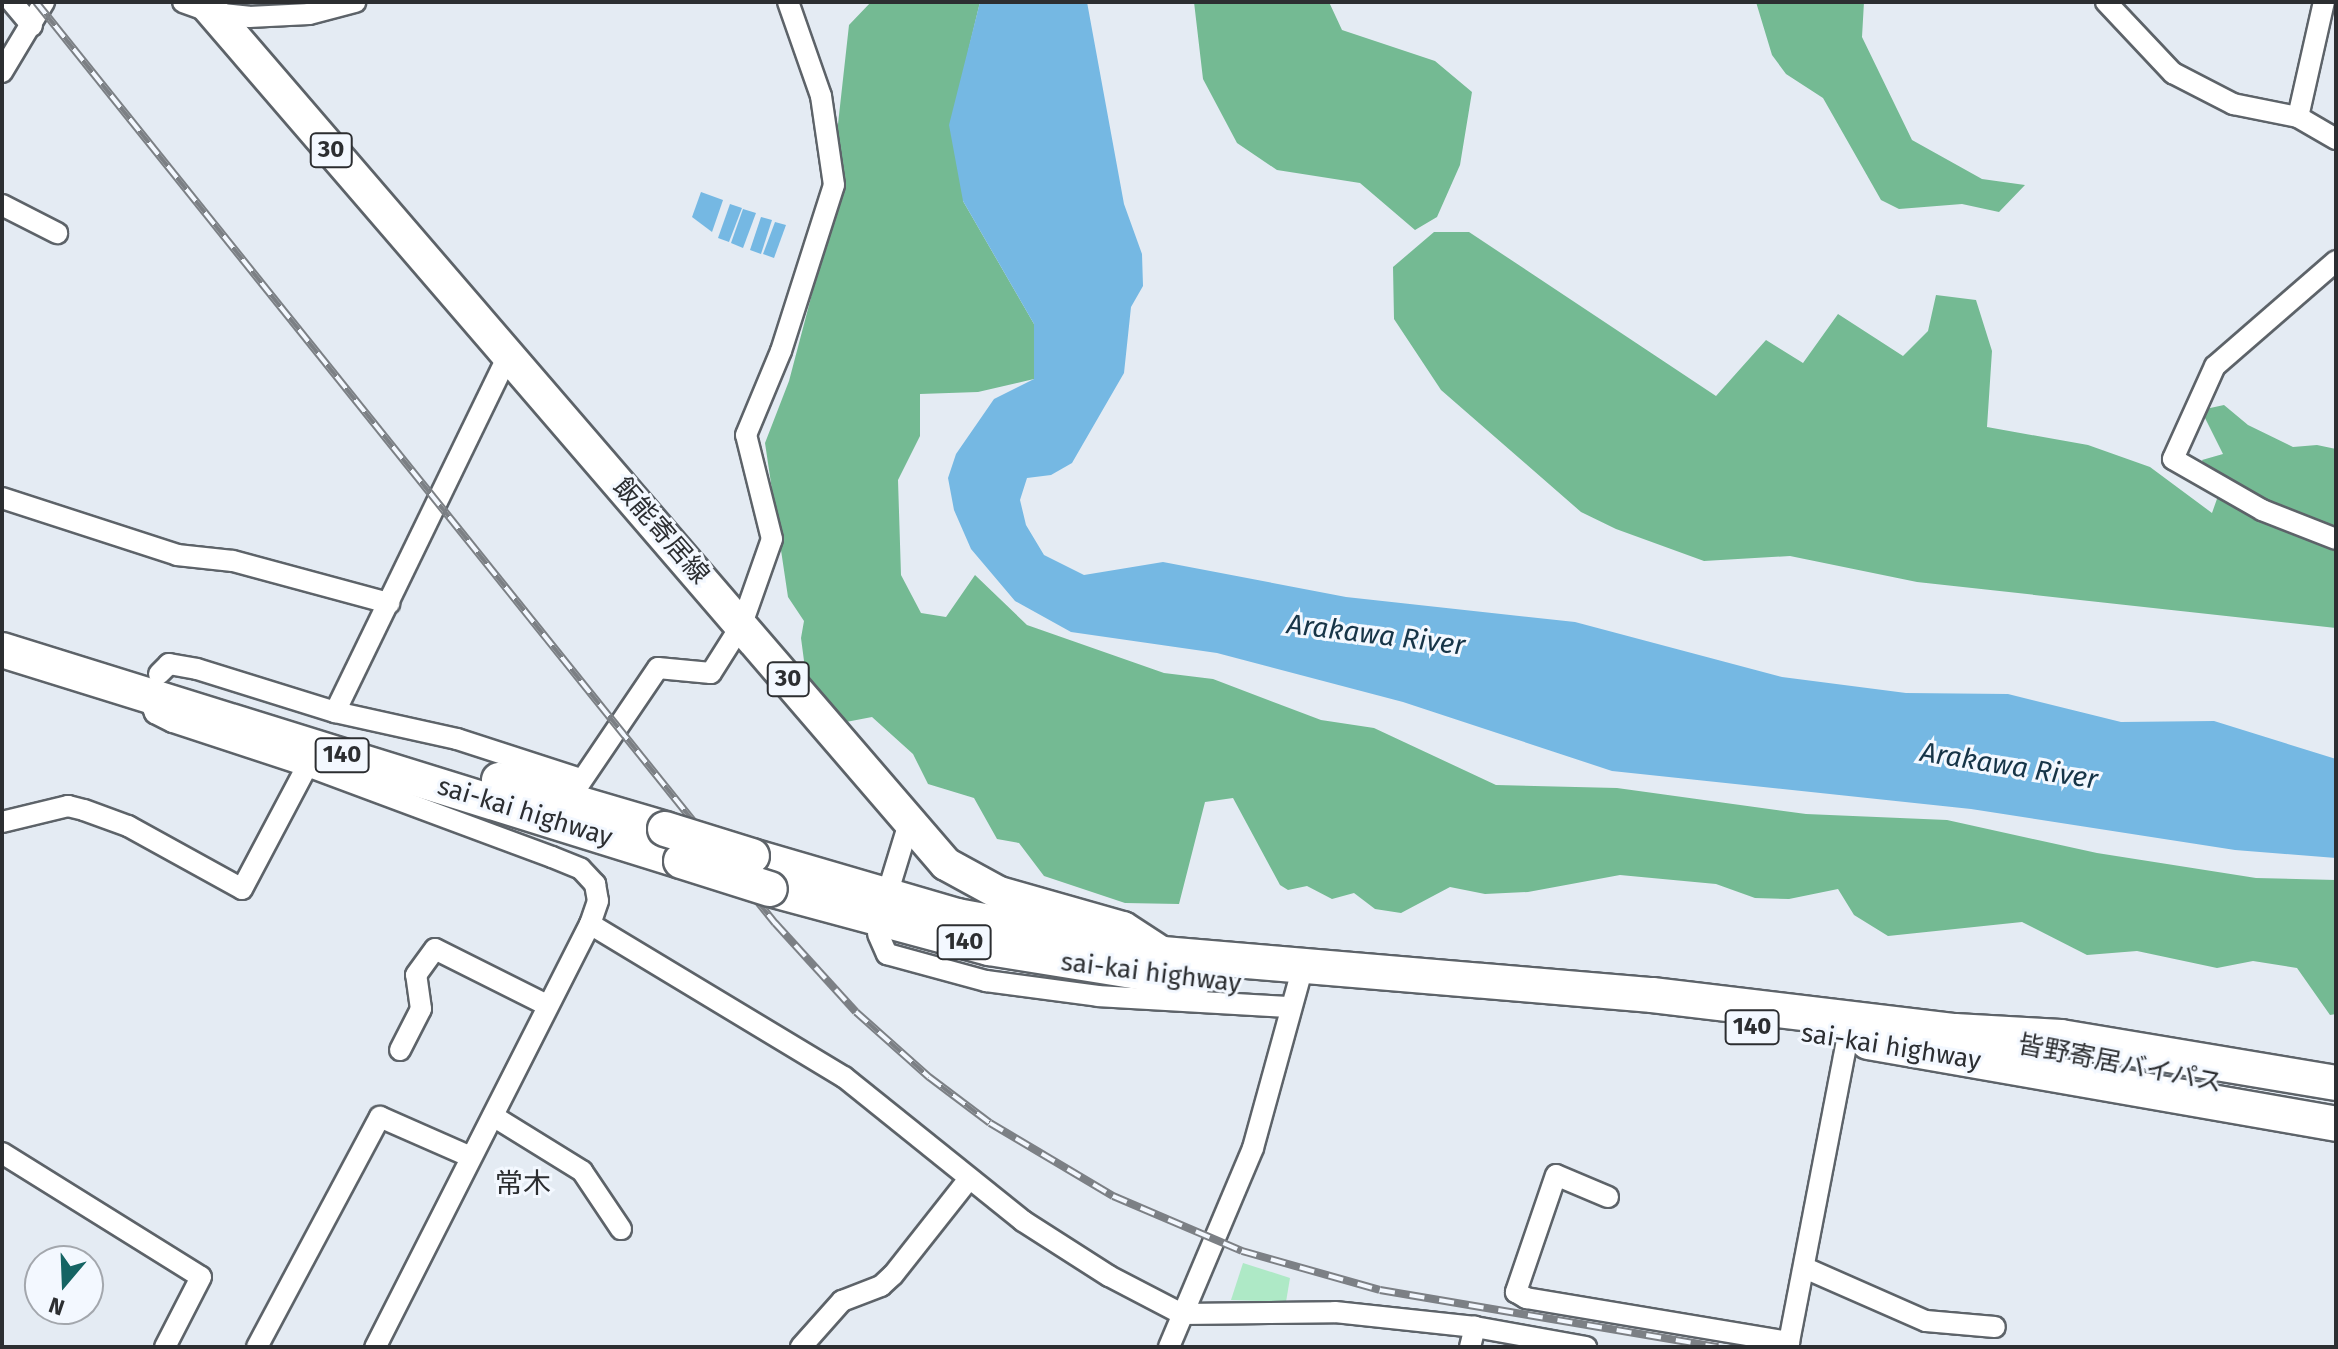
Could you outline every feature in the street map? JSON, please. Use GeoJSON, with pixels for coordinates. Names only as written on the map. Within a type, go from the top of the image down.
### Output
{"type":"FeatureCollection","features":[{"type":"Feature","properties":{"kind":"highway","name":"sai-kai highway"},"geometry":{"type":"LineString","coordinates":[[2,626],[153,685],[681,861],[770,889],[989,948],[1162,966],[1297,988],[1850,1028],[1956,1043],[2336,1124]]}},
{"type":"Feature","properties":{"kind":"highway","name":"sai-kai highway"},"geometry":{"type":"LineString","coordinates":[[2,650],[153,685],[665,829],[957,916],[1162,966]]}},
{"type":"Feature","properties":{"kind":"highway","name":"sai-kai highway"},"geometry":{"type":"LineString","coordinates":[[1956,1043],[2061,1037],[2336,1083]]}},
{"type":"Feature","properties":{"kind":"highway","name":"皆野寄居バイパス"},"geometry":{"type":"LineString","coordinates":[[1956,1043],[2336,1106]]}},
{"type":"Feature","properties":{"kind":"main road","name":"飯能寄居線"},"geometry":{"type":"LineString","coordinates":[[209,8],[946,864],[976,882],[1123,928],[1162,966]]}},
{"type":"Feature","properties":{"kind":"street"},"geometry":{"type":"LineString","coordinates":[[12,2],[32,26]]}},
{"type":"Feature","properties":{"kind":"street"},"geometry":{"type":"LineString","coordinates":[[2,72],[44,2]]}},
{"type":"Feature","properties":{"kind":"street"},"geometry":{"type":"LineString","coordinates":[[183,2],[209,8],[309,14],[355,2]]}},
{"type":"Feature","properties":{"kind":"street"},"geometry":{"type":"LineString","coordinates":[[382,1344],[471,1157],[590,924],[598,901],[595,884],[556,847],[173,722],[155,713],[153,685],[169,664],[197,669],[335,712],[444,735],[578,784],[658,668],[711,673],[742,624],[772,539],[746,435],[781,351],[834,185],[821,96],[788,2]]}},
{"type":"Feature","properties":{"kind":"street"},"geometry":{"type":"LineString","coordinates":[[2106,2],[2173,73],[2233,104],[2298,117],[2336,139]]}},
{"type":"Feature","properties":{"kind":"street"},"geometry":{"type":"LineString","coordinates":[[2298,117],[2324,2]]}},
{"type":"Feature","properties":{"kind":"street"},"geometry":{"type":"LineString","coordinates":[[2,205],[57,233]]}},
{"type":"Feature","properties":{"kind":"street"},"geometry":{"type":"LineString","coordinates":[[2336,261],[2215,366],[2173,459],[2262,510],[2336,539]]}},
{"type":"Feature","properties":{"kind":"street"},"geometry":{"type":"LineString","coordinates":[[335,712],[508,355]]}},
{"type":"Feature","properties":{"kind":"street"},"geometry":{"type":"LineString","coordinates":[[2,498],[177,555],[233,561],[389,603]]}},
{"type":"Feature","properties":{"kind":"street"},"geometry":{"type":"LineString","coordinates":[[2,822],[68,806],[84,810],[128,826],[242,889],[307,766]]}},
{"type":"Feature","properties":{"kind":"street"},"geometry":{"type":"LineString","coordinates":[[890,885],[909,823]]}},
{"type":"Feature","properties":{"kind":"street"},"geometry":{"type":"LineString","coordinates":[[590,924],[844,1077],[968,1180],[1109,1276],[1182,1314],[1335,1312],[1472,1337],[1586,1347]]}},
{"type":"Feature","properties":{"kind":"street"},"geometry":{"type":"LineString","coordinates":[[878,934],[887,954],[986,981],[1098,996],[1297,988],[1253,1148],[1169,1347]]}},
{"type":"Feature","properties":{"kind":"street"},"geometry":{"type":"LineString","coordinates":[[400,1050],[421,1009],[416,975],[435,949],[547,1005]]}},
{"type":"Feature","properties":{"kind":"street"},"geometry":{"type":"LineString","coordinates":[[1608,1197],[1556,1175],[1516,1292],[1526,1298],[1788,1345],[1850,1028]]}},
{"type":"Feature","properties":{"kind":"street"},"geometry":{"type":"LineString","coordinates":[[493,1116],[582,1171],[621,1229]]}},
{"type":"Feature","properties":{"kind":"street"},"geometry":{"type":"LineString","coordinates":[[257,1347],[380,1117],[471,1157]]}},
{"type":"Feature","properties":{"kind":"street"},"geometry":{"type":"LineString","coordinates":[[2,1153],[201,1277],[165,1347]]}},
{"type":"Feature","properties":{"kind":"street"},"geometry":{"type":"LineString","coordinates":[[801,1347],[842,1301],[881,1286],[893,1275],[968,1180]]}},
{"type":"Feature","properties":{"kind":"street"},"geometry":{"type":"LineString","coordinates":[[1805,1268],[1926,1321],[1995,1327]]}},
{"type":"Feature","properties":{"kind":"green space"},"geometry":{"type":"Polygon","coordinates":[[[871,2],[980,2],[968,52],[963,201],[1034,324],[1034,379],[978,392],[920,394],[920,436],[898,480],[901,575],[921,613],[946,617],[975,575],[1027,625],[1164,673],[1213,679],[1321,720],[1374,728],[1496,785],[1617,788],[1806,814],[1947,820],[2097,853],[2256,878],[2336,880],[2336,1014],[2330,1015],[2297,968],[2253,961],[2217,968],[2137,951],[2087,955],[2022,922],[1888,936],[1854,915],[1838,889],[1789,899],[1755,898],[1716,884],[1620,875],[1528,892],[1485,894],[1450,887],[1401,913],[1375,909],[1354,893],[1332,899],[1307,886],[1288,890],[1280,885],[1233,798],[1205,802],[1179,904],[1125,903],[1044,876],[1019,843],[997,839],[974,798],[928,784],[913,754],[872,717],[846,722],[827,715],[806,676],[801,638],[804,621],[788,597],[765,443],[789,381],[843,176],[837,133],[849,25],[871,2]]]}},
{"type":"Feature","properties":{"kind":"green space"},"geometry":{"type":"Polygon","coordinates":[[[1194,2],[1329,2],[1342,30],[1435,61],[1472,92],[1460,165],[1437,217],[1415,230],[1360,183],[1277,170],[1237,143],[1203,79],[1194,2]]]}},
{"type":"Feature","properties":{"kind":"green space"},"geometry":{"type":"Polygon","coordinates":[[[1756,2],[1864,2],[1862,37],[1912,140],[1982,179],[2025,185],[1999,212],[1962,204],[1899,209],[1881,200],[1823,98],[1786,74],[1772,55],[1756,2]]]}},
{"type":"Feature","properties":{"kind":"green space"},"geometry":{"type":"Polygon","coordinates":[[[1434,232],[1469,232],[1716,396],[1766,340],[1803,363],[1838,314],[1903,356],[1928,331],[1936,295],[1976,300],[1992,351],[1987,427],[2088,445],[2150,467],[2212,513],[2218,496],[2202,460],[2223,454],[2201,410],[2224,405],[2248,425],[2293,447],[2317,445],[2336,449],[2336,628],[1917,582],[1790,556],[1704,561],[1616,529],[1581,512],[1441,390],[1394,319],[1393,267],[1434,232]]]}},
{"type":"Feature","properties":{"kind":"green space"},"geometry":{"type":"Polygon","coordinates":[[[1243,1263],[1290,1278],[1286,1302],[1231,1300],[1243,1263]]]}},
{"type":"Feature","properties":{"kind":"water","name":"Arakawa River"},"geometry":{"type":"Polygon","coordinates":[[[980,2],[1087,2],[1124,204],[1142,254],[1143,286],[1131,307],[1124,373],[1072,463],[1051,475],[1027,478],[1020,500],[1026,525],[1044,555],[1084,575],[1163,562],[1346,597],[1575,622],[1782,677],[1906,693],[2008,694],[2121,722],[2214,721],[2336,759],[2336,858],[2235,850],[1971,809],[1612,771],[1403,702],[1217,653],[1071,632],[1015,601],[971,549],[954,510],[948,478],[956,454],[994,399],[1034,379],[1034,324],[963,201],[949,125],[980,2]]]}},
{"type":"Feature","properties":{"kind":"water"},"geometry":{"type":"Polygon","coordinates":[[[701,192],[723,200],[712,232],[692,217],[701,192]]]}},
{"type":"Feature","properties":{"kind":"water"},"geometry":{"type":"Polygon","coordinates":[[[730,204],[742,208],[729,242],[718,238],[730,204]]]}},
{"type":"Feature","properties":{"kind":"water"},"geometry":{"type":"Polygon","coordinates":[[[743,209],[756,213],[743,248],[731,243],[743,209]]]}},
{"type":"Feature","properties":{"kind":"water"},"geometry":{"type":"Polygon","coordinates":[[[761,217],[772,220],[761,254],[750,250],[761,217]]]}},
{"type":"Feature","properties":{"kind":"water"},"geometry":{"type":"Polygon","coordinates":[[[775,222],[786,225],[774,258],[763,254],[775,222]]]}},
{"type":"Feature","properties":{"kind":"railway"},"geometry":{"type":"LineString","coordinates":[[36,2],[775,923],[856,1012],[929,1077],[990,1123],[1113,1196],[1242,1251],[1380,1290],[1718,1347]]}},
{"type":"Feature","properties":{"kind":"district","name":"常木"},"geometry":{"type":"Point","coordinates":[523,1184]}}]}
